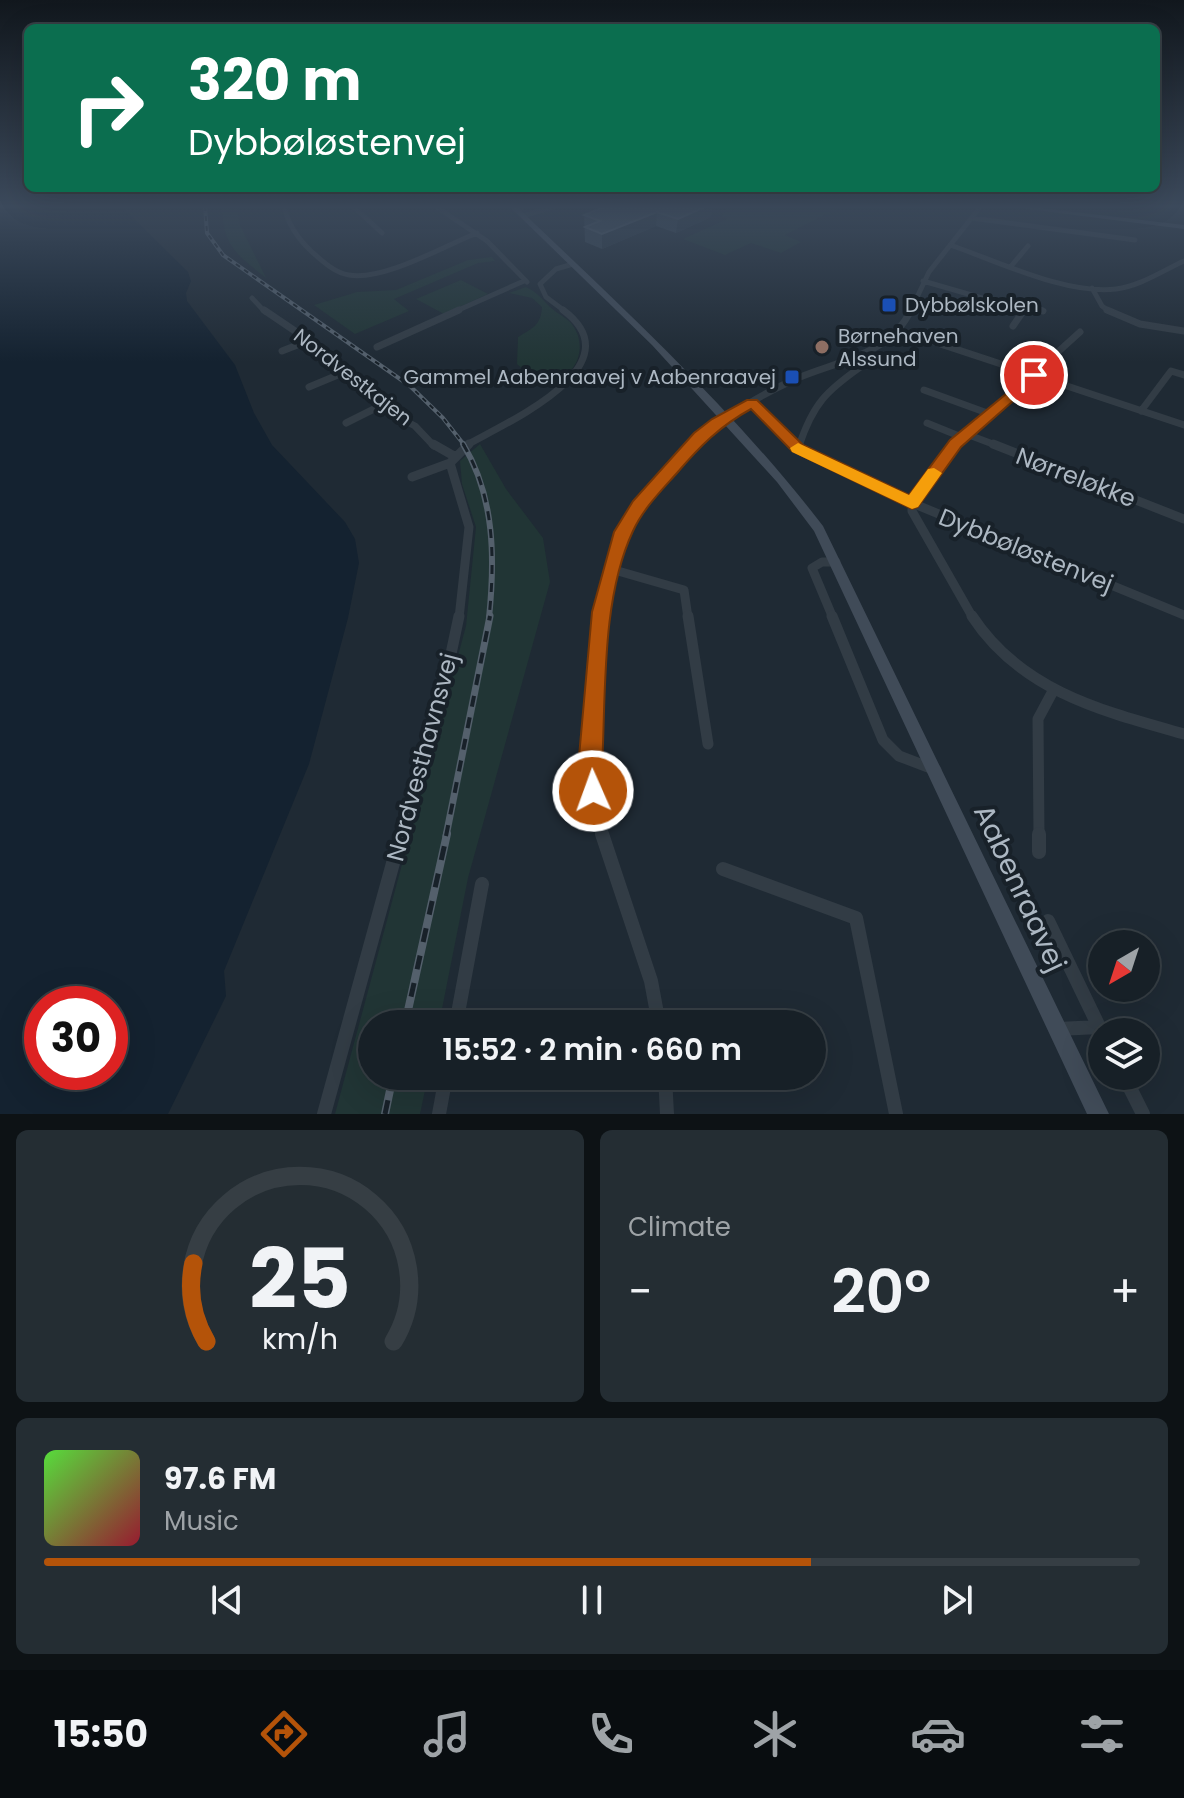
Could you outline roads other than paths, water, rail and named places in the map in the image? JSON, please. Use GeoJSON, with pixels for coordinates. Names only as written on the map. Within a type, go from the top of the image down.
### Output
{"type":"FeatureCollection","features":[{"type":"Feature","properties":{"kind":"street"},"geometry":{"type":"LineString","coordinates":[[320,258],[352,275],[376,273],[414,258]]}},
{"type":"Feature","properties":{"kind":"street"},"geometry":{"type":"LineString","coordinates":[[501,258],[524,281]]}},
{"type":"Feature","properties":{"kind":"street","name":"Aabenraavej"},"geometry":{"type":"LineString","coordinates":[[567,258],[655,343],[804,506],[836,562],[1098,1114]]}},
{"type":"Feature","properties":{"kind":"street"},"geometry":{"type":"LineString","coordinates":[[656,1010],[651,981],[595,814],[590,768],[602,612],[623,532],[639,505],[700,437],[726,418],[793,380],[857,359],[881,345],[898,330],[923,281],[940,258]]}},
{"type":"Feature","properties":{"kind":"street"},"geometry":{"type":"LineString","coordinates":[[990,258],[1092,288],[1120,288],[1184,261]]}},
{"type":"Feature","properties":{"kind":"street"},"geometry":{"type":"LineString","coordinates":[[1012,265],[1018,258]]}},
{"type":"Feature","properties":{"kind":"street"},"geometry":{"type":"LineString","coordinates":[[540,284],[556,269],[573,264]]}},
{"type":"Feature","properties":{"kind":"street"},"geometry":{"type":"LineString","coordinates":[[377,347],[524,281],[540,284]]}},
{"type":"Feature","properties":{"kind":"street"},"geometry":{"type":"LineString","coordinates":[[923,281],[1024,310]]}},
{"type":"Feature","properties":{"kind":"street"},"geometry":{"type":"LineString","coordinates":[[412,477],[452,459],[558,390],[575,375],[585,359],[586,344],[582,328],[571,315],[547,297],[540,284]]}},
{"type":"Feature","properties":{"kind":"street"},"geometry":{"type":"LineString","coordinates":[[1092,288],[1103,307],[1112,313],[1164,329],[1184,331]]}},
{"type":"Feature","properties":{"kind":"street","name":"Nordvestkajen"},"geometry":{"type":"LineString","coordinates":[[252,298],[268,315],[310,340],[345,372],[366,384],[398,417],[415,426],[452,459]]}},
{"type":"Feature","properties":{"kind":"street"},"geometry":{"type":"LineString","coordinates":[[1013,326],[1027,307],[1043,311]]}},
{"type":"Feature","properties":{"kind":"street"},"geometry":{"type":"LineString","coordinates":[[898,330],[1007,366]]}},
{"type":"Feature","properties":{"kind":"street"},"geometry":{"type":"LineString","coordinates":[[1080,332],[956,444],[912,503],[912,511],[983,631],[1021,670],[1053,691],[1079,702],[1184,734]]}},
{"type":"Feature","properties":{"kind":"street"},"geometry":{"type":"LineString","coordinates":[[282,351],[310,340]]}},
{"type":"Feature","properties":{"kind":"street"},"geometry":{"type":"LineString","coordinates":[[798,448],[810,410],[821,395],[862,366],[857,359]]}},
{"type":"Feature","properties":{"kind":"street"},"geometry":{"type":"LineString","coordinates":[[1141,411],[1171,371],[1184,375]]}},
{"type":"Feature","properties":{"kind":"street"},"geometry":{"type":"LineString","coordinates":[[309,387],[345,372]]}},
{"type":"Feature","properties":{"kind":"street"},"geometry":{"type":"LineString","coordinates":[[1034,375],[1184,425]]}},
{"type":"Feature","properties":{"kind":"street"},"geometry":{"type":"LineString","coordinates":[[924,390],[990,414]]}},
{"type":"Feature","properties":{"kind":"street","name":"Dybbøløstenvej"},"geometry":{"type":"LineString","coordinates":[[752,403],[798,448],[912,503],[1184,615]]}},
{"type":"Feature","properties":{"kind":"street"},"geometry":{"type":"LineString","coordinates":[[346,423],[384,404]]}},
{"type":"Feature","properties":{"kind":"street","name":"Nørreløkke"},"geometry":{"type":"LineString","coordinates":[[927,423],[1184,519]]}},
{"type":"Feature","properties":{"kind":"street","name":"Nordvesthavnsvej"},"geometry":{"type":"LineString","coordinates":[[324,1114],[404,824],[434,734],[458,623],[469,527],[453,484],[452,459]]}},
{"type":"Feature","properties":{"kind":"street"},"geometry":{"type":"LineString","coordinates":[[836,562],[822,562],[812,568],[883,740],[899,756],[936,770]]}},
{"type":"Feature","properties":{"kind":"street"},"geometry":{"type":"LineString","coordinates":[[611,569],[684,590],[708,744]]}},
{"type":"Feature","properties":{"kind":"street"},"geometry":{"type":"LineString","coordinates":[[1039,852],[1038,719],[1053,691]]}},
{"type":"Feature","properties":{"kind":"street"},"geometry":{"type":"LineString","coordinates":[[723,869],[856,918],[896,1114]]}},
{"type":"Feature","properties":{"kind":"street"},"geometry":{"type":"LineString","coordinates":[[459,1010],[482,884]]}},
{"type":"Feature","properties":{"kind":"street","name":"Aabenraavej"},"geometry":{"type":"LineString","coordinates":[[1048,921],[1094,1018]]}},
{"type":"Feature","properties":{"kind":"street","name":"Aabenraavej"},"geometry":{"type":"LineString","coordinates":[[1058,1029],[1088,1030]]}},
{"type":"Feature","properties":{"kind":"street"},"geometry":{"type":"LineString","coordinates":[[439,1114],[443,1090]]}},
{"type":"Feature","properties":{"kind":"street"},"geometry":{"type":"LineString","coordinates":[[666,1090],[667,1114]]}},
{"type":"Feature","properties":{"kind":"street"},"geometry":{"type":"LineString","coordinates":[[1131,1090],[1143,1114]]}},
{"type":"Feature","properties":{"kind":"water"},"geometry":{"type":"Polygon","coordinates":[[[0,258],[174,258],[188,272],[191,281],[186,293],[187,301],[235,365],[254,413],[272,445],[345,522],[355,539],[359,563],[348,618],[309,764],[224,971],[226,996],[168,1114],[0,1114],[0,258]]]}},
{"type":"Feature","properties":{"kind":"railway"},"geometry":{"type":"LineString","coordinates":[[227,258],[410,386],[443,418],[465,446]]}},
{"type":"Feature","properties":{"kind":"railway"},"geometry":{"type":"LineString","coordinates":[[463,444],[474,464],[487,507],[492,551],[489,618]]}},
{"type":"Feature","properties":{"kind":"railway"},"geometry":{"type":"LineString","coordinates":[[446,836],[490,616]]}},
{"type":"Feature","properties":{"kind":"railway"},"geometry":{"type":"LineString","coordinates":[[408,1010],[447,834]]}},
{"type":"Feature","properties":{"kind":"railway"},"geometry":{"type":"LineString","coordinates":[[385,1114],[390,1090]]}},
{"type":"Feature","properties":{"kind":"place","name":"Dybbølskolen"},"geometry":{"type":"Point","coordinates":[889,305]}},
{"type":"Feature","properties":{"kind":"place","name":"Børnehaven Alssund"},"geometry":{"type":"Point","coordinates":[822,347]}},
{"type":"Feature","properties":{"kind":"place","name":"Gammel Aabenraavej v Aabenraavej"},"geometry":{"type":"Point","coordinates":[792,377]}}]}
